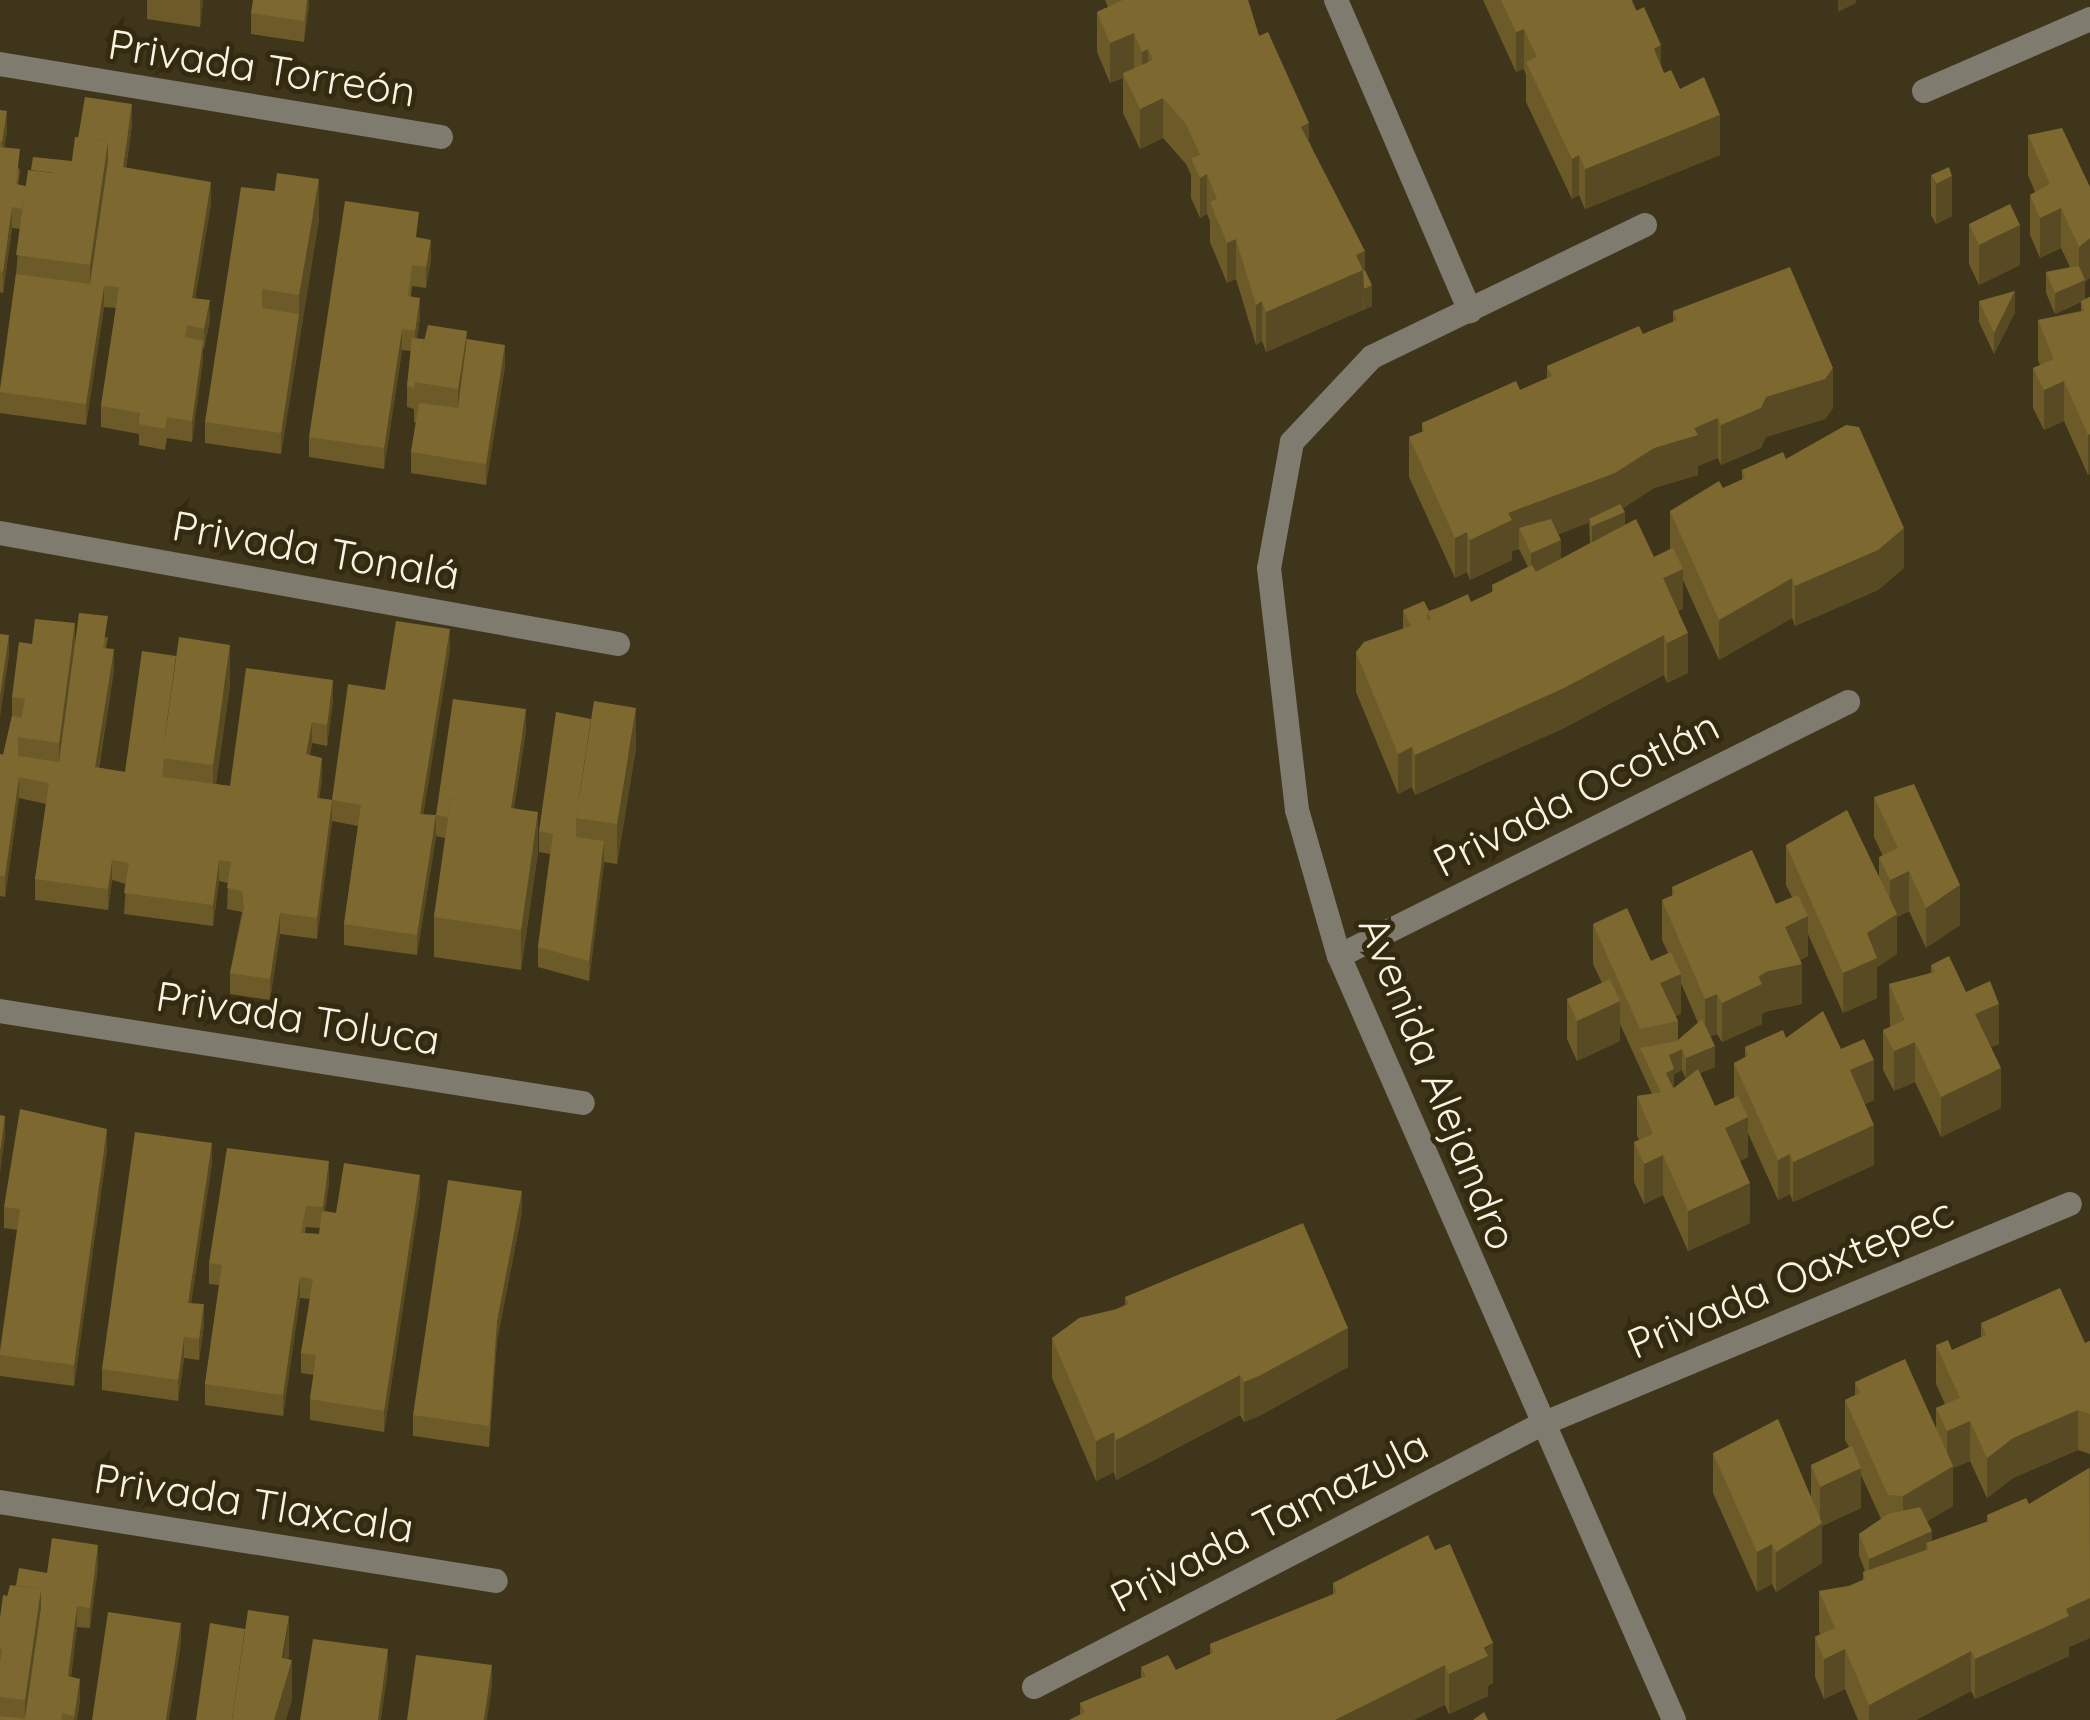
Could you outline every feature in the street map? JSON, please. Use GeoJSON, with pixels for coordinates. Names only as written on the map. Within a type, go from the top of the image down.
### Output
{"type":"FeatureCollection","features":[{"type":"Feature","properties":{"kind":"street"},"geometry":{"type":"LineString","coordinates":[[1336,0],[1470,311],[1645,225]]}},
{"type":"Feature","properties":{"kind":"street"},"geometry":{"type":"LineString","coordinates":[[1924,91],[2090,19]]}},
{"type":"Feature","properties":{"kind":"street","name":"Privada Torreón"},"geometry":{"type":"LineString","coordinates":[[0,64],[441,137]]}},
{"type":"Feature","properties":{"kind":"street","name":"Avenida Alejandro"},"geometry":{"type":"LineString","coordinates":[[1470,311],[1372,357],[1292,442],[1270,568],[1297,810],[1339,956],[1540,1425],[1674,1720]]}},
{"type":"Feature","properties":{"kind":"street","name":"Privada Tonalá"},"geometry":{"type":"LineString","coordinates":[[0,533],[617,644]]}},
{"type":"Feature","properties":{"kind":"street","name":"Privada Ocotlán"},"geometry":{"type":"LineString","coordinates":[[1339,956],[1848,702]]}},
{"type":"Feature","properties":{"kind":"street","name":"Privada Toluca"},"geometry":{"type":"LineString","coordinates":[[0,1010],[583,1103]]}},
{"type":"Feature","properties":{"kind":"street","name":"Privada Oaxtepec"},"geometry":{"type":"LineString","coordinates":[[1540,1425],[2071,1204]]}},
{"type":"Feature","properties":{"kind":"street","name":"Privada Tamazula"},"geometry":{"type":"LineString","coordinates":[[1034,1687],[1540,1425]]}},
{"type":"Feature","properties":{"kind":"street","name":"Privada Tlaxcala"},"geometry":{"type":"LineString","coordinates":[[0,1502],[496,1581]]}},
{"type":"Feature","properties":{"kind":"building"},"geometry":{"type":"Polygon","coordinates":[[[253,0],[307,0],[304,21],[251,13],[253,0]]]}},
{"type":"Feature","properties":{"kind":"building"},"geometry":{"type":"Polygon","coordinates":[[[1123,0],[1248,0],[1259,36],[1268,32],[1309,123],[1301,127],[1365,251],[1356,255],[1363,270],[1266,312],[1262,301],[1256,305],[1236,239],[1227,243],[1210,202],[1217,199],[1207,174],[1200,178],[1191,158],[1200,155],[1186,124],[1163,98],[1140,109],[1123,73],[1153,60],[1148,49],[1142,52],[1134,33],[1110,43],[1097,12],[1123,0]]]}},
{"type":"Feature","properties":{"kind":"building"},"geometry":{"type":"Polygon","coordinates":[[[1501,0],[1631,0],[1636,11],[1644,7],[1661,45],[1654,49],[1664,73],[1671,70],[1680,89],[1704,77],[1720,115],[1585,169],[1579,155],[1572,159],[1526,62],[1537,57],[1524,29],[1516,32],[1501,0]]]}},
{"type":"Feature","properties":{"kind":"building"},"geometry":{"type":"Polygon","coordinates":[[[85,97],[132,104],[123,167],[211,182],[192,298],[210,300],[204,329],[187,325],[185,337],[203,341],[192,421],[167,417],[165,429],[139,424],[140,413],[101,406],[119,287],[104,286],[86,404],[0,392],[16,274],[90,284],[108,141],[78,138],[85,97]]]}},
{"type":"Feature","properties":{"kind":"building"},"geometry":{"type":"Polygon","coordinates":[[[0,110],[7,111],[2,142],[0,141],[0,110]]]}},
{"type":"Feature","properties":{"kind":"building"},"geometry":{"type":"Polygon","coordinates":[[[2062,128],[2090,187],[2090,238],[2079,247],[2061,208],[2040,218],[2030,195],[2050,184],[2028,135],[2062,128]]]}},
{"type":"Feature","properties":{"kind":"building"},"geometry":{"type":"Polygon","coordinates":[[[75,137],[108,141],[90,265],[16,255],[28,170],[70,175],[75,137]]]}},
{"type":"Feature","properties":{"kind":"building"},"geometry":{"type":"Polygon","coordinates":[[[0,147],[20,149],[16,184],[26,186],[22,209],[12,207],[3,272],[0,271],[0,147]]]}},
{"type":"Feature","properties":{"kind":"building"},"geometry":{"type":"Polygon","coordinates":[[[33,157],[72,161],[70,175],[31,170],[33,157]]]}},
{"type":"Feature","properties":{"kind":"building"},"geometry":{"type":"Polygon","coordinates":[[[1949,167],[1952,176],[1936,184],[1931,175],[1949,167]]]}},
{"type":"Feature","properties":{"kind":"building"},"geometry":{"type":"Polygon","coordinates":[[[277,173],[319,179],[299,295],[262,289],[277,173]]]}},
{"type":"Feature","properties":{"kind":"building"},"geometry":{"type":"Polygon","coordinates":[[[241,187],[275,191],[262,308],[299,314],[281,433],[205,422],[241,187]]]}},
{"type":"Feature","properties":{"kind":"building"},"geometry":{"type":"Polygon","coordinates":[[[345,201],[419,212],[416,237],[431,240],[426,267],[412,265],[408,296],[420,298],[415,331],[402,329],[384,448],[309,437],[345,201]]]}},
{"type":"Feature","properties":{"kind":"building"},"geometry":{"type":"Polygon","coordinates":[[[2010,204],[2020,225],[1979,245],[1969,224],[2010,204]]]}},
{"type":"Feature","properties":{"kind":"building"},"geometry":{"type":"Polygon","coordinates":[[[2079,266],[2085,280],[2055,293],[2046,272],[2079,266]]]}},
{"type":"Feature","properties":{"kind":"building"},"geometry":{"type":"Polygon","coordinates":[[[1790,267],[1833,368],[1825,379],[1766,397],[1761,408],[1721,425],[1718,418],[1705,423],[1694,428],[1698,435],[1654,448],[1615,473],[1508,513],[1512,520],[1470,540],[1467,532],[1455,538],[1409,437],[1424,431],[1422,423],[1516,381],[1520,390],[1552,376],[1547,366],[1639,326],[1643,334],[1677,320],[1673,311],[1790,267]]]}},
{"type":"Feature","properties":{"kind":"building"},"geometry":{"type":"Polygon","coordinates":[[[1363,271],[1372,285],[1364,289],[1363,271]]]}},
{"type":"Feature","properties":{"kind":"building"},"geometry":{"type":"Polygon","coordinates":[[[2015,291],[1994,333],[1979,301],[2015,291]]]}},
{"type":"Feature","properties":{"kind":"building"},"geometry":{"type":"Polygon","coordinates":[[[2090,297],[2088,435],[2064,381],[2044,390],[2033,368],[2054,359],[2038,320],[2084,311],[2081,301],[2090,297]]]}},
{"type":"Feature","properties":{"kind":"building"},"geometry":{"type":"Polygon","coordinates":[[[428,325],[467,331],[458,389],[414,382],[428,325]]]}},
{"type":"Feature","properties":{"kind":"building"},"geometry":{"type":"Polygon","coordinates":[[[412,338],[424,339],[414,388],[407,386],[412,338]]]}},
{"type":"Feature","properties":{"kind":"building"},"geometry":{"type":"Polygon","coordinates":[[[467,339],[505,345],[486,464],[411,452],[419,403],[458,408],[467,339]]]}},
{"type":"Feature","properties":{"kind":"building"},"geometry":{"type":"Polygon","coordinates":[[[1846,425],[1859,427],[1904,528],[1878,550],[1795,586],[1792,578],[1719,620],[1670,511],[1719,481],[1723,488],[1745,478],[1742,470],[1783,452],[1786,459],[1846,425]]]}},
{"type":"Feature","properties":{"kind":"building"},"geometry":{"type":"Polygon","coordinates":[[[1620,504],[1625,512],[1592,526],[1589,519],[1620,504]]]}},
{"type":"Feature","properties":{"kind":"building"},"geometry":{"type":"Polygon","coordinates":[[[1551,519],[1561,540],[1531,553],[1519,528],[1551,519]]]}},
{"type":"Feature","properties":{"kind":"building"},"geometry":{"type":"Polygon","coordinates":[[[1636,519],[1654,557],[1673,548],[1683,569],[1663,578],[1688,633],[1667,643],[1664,635],[1564,688],[1415,755],[1412,747],[1398,754],[1356,652],[1364,642],[1431,619],[1427,613],[1468,594],[1471,602],[1494,591],[1492,585],[1532,565],[1536,572],[1636,519]]]}},
{"type":"Feature","properties":{"kind":"building"},"geometry":{"type":"Polygon","coordinates":[[[1424,601],[1429,611],[1440,607],[1427,613],[1427,621],[1411,626],[1403,610],[1424,601]]]}},
{"type":"Feature","properties":{"kind":"building"},"geometry":{"type":"Polygon","coordinates":[[[79,613],[108,616],[103,648],[114,649],[95,767],[125,772],[142,651],[176,656],[162,777],[230,786],[246,668],[333,680],[327,725],[312,722],[306,754],[322,758],[317,798],[332,800],[317,918],[280,913],[270,979],[230,973],[244,908],[242,891],[227,888],[231,862],[219,860],[213,905],[124,893],[129,863],[112,860],[108,889],[35,879],[49,783],[19,777],[5,876],[0,876],[0,754],[12,716],[22,718],[18,756],[59,762],[79,613]]]}},
{"type":"Feature","properties":{"kind":"building"},"geometry":{"type":"Polygon","coordinates":[[[35,619],[75,623],[59,743],[18,737],[25,699],[12,697],[19,642],[32,644],[35,619]]]}},
{"type":"Feature","properties":{"kind":"building"},"geometry":{"type":"Polygon","coordinates":[[[396,621],[450,629],[420,814],[436,815],[417,935],[344,924],[361,805],[332,800],[348,684],[385,690],[396,621]]]}},
{"type":"Feature","properties":{"kind":"building"},"geometry":{"type":"Polygon","coordinates":[[[0,634],[9,635],[0,697],[0,634]]]}},
{"type":"Feature","properties":{"kind":"building"},"geometry":{"type":"Polygon","coordinates":[[[179,637],[230,645],[213,765],[162,758],[179,637]]]}},
{"type":"Feature","properties":{"kind":"building"},"geometry":{"type":"Polygon","coordinates":[[[453,699],[526,709],[511,808],[451,799],[448,817],[436,815],[453,699]]]}},
{"type":"Feature","properties":{"kind":"building"},"geometry":{"type":"Polygon","coordinates":[[[594,701],[636,708],[617,824],[576,818],[594,701]]]}},
{"type":"Feature","properties":{"kind":"building"},"geometry":{"type":"Polygon","coordinates":[[[556,712],[591,719],[576,818],[576,837],[604,841],[589,961],[538,947],[553,834],[539,831],[556,712]]]}},
{"type":"Feature","properties":{"kind":"building"},"geometry":{"type":"Polygon","coordinates":[[[1914,784],[1960,885],[1926,908],[1909,871],[1890,880],[1879,857],[1898,848],[1874,797],[1914,784]]]}},
{"type":"Feature","properties":{"kind":"building"},"geometry":{"type":"Polygon","coordinates":[[[451,799],[538,812],[521,930],[434,917],[451,799]]]}},
{"type":"Feature","properties":{"kind":"building"},"geometry":{"type":"Polygon","coordinates":[[[1847,810],[1897,914],[1867,933],[1877,958],[1843,973],[1786,845],[1847,810]]]}},
{"type":"Feature","properties":{"kind":"building"},"geometry":{"type":"Polygon","coordinates":[[[1752,850],[1776,904],[1798,895],[1808,916],[1785,927],[1802,964],[1768,971],[1758,976],[1762,984],[1722,1003],[1717,994],[1705,999],[1662,900],[1675,894],[1672,887],[1752,850]]]}},
{"type":"Feature","properties":{"kind":"building"},"geometry":{"type":"Polygon","coordinates":[[[1627,908],[1651,961],[1671,952],[1681,974],[1660,983],[1678,1021],[1640,1029],[1593,924],[1627,908]]]}},
{"type":"Feature","properties":{"kind":"building"},"geometry":{"type":"Polygon","coordinates":[[[1949,956],[1966,992],[1990,981],[1999,1004],[1975,1014],[2001,1068],[1941,1097],[1915,1042],[1894,1051],[1883,1030],[1905,1020],[1889,984],[1935,972],[1931,965],[1949,956]]]}},
{"type":"Feature","properties":{"kind":"building"},"geometry":{"type":"Polygon","coordinates":[[[1610,979],[1620,1001],[1577,1021],[1567,999],[1610,979]]]}},
{"type":"Feature","properties":{"kind":"building"},"geometry":{"type":"Polygon","coordinates":[[[1823,1011],[1841,1049],[1864,1039],[1874,1060],[1850,1070],[1874,1125],[1793,1162],[1790,1154],[1778,1160],[1734,1063],[1748,1056],[1745,1047],[1783,1030],[1786,1038],[1823,1011]]]}},
{"type":"Feature","properties":{"kind":"building"},"geometry":{"type":"Polygon","coordinates":[[[1702,1019],[1715,1046],[1686,1058],[1682,1049],[1669,1055],[1674,1069],[1666,1073],[1676,1087],[1670,1091],[1661,1092],[1640,1048],[1677,1041],[1702,1019]]]}},
{"type":"Feature","properties":{"kind":"building"},"geometry":{"type":"Polygon","coordinates":[[[1698,1069],[1715,1106],[1738,1096],[1748,1117],[1725,1128],[1750,1183],[1688,1211],[1663,1155],[1644,1164],[1634,1142],[1653,1134],[1637,1096],[1670,1091],[1698,1069]]]}},
{"type":"Feature","properties":{"kind":"building"},"geometry":{"type":"Polygon","coordinates":[[[20,1109],[107,1129],[74,1365],[0,1355],[20,1209],[4,1207],[20,1109]]]}},
{"type":"Feature","properties":{"kind":"building"},"geometry":{"type":"Polygon","coordinates":[[[0,1115],[5,1116],[0,1153],[0,1115]]]}},
{"type":"Feature","properties":{"kind":"building"},"geometry":{"type":"Polygon","coordinates":[[[135,1132],[212,1143],[188,1303],[204,1304],[199,1339],[184,1337],[178,1380],[102,1369],[135,1132]]]}},
{"type":"Feature","properties":{"kind":"building"},"geometry":{"type":"Polygon","coordinates":[[[227,1148],[329,1161],[323,1207],[306,1206],[301,1233],[319,1234],[322,1211],[336,1213],[344,1163],[420,1175],[384,1411],[310,1399],[316,1355],[301,1353],[313,1279],[300,1277],[283,1395],[205,1384],[222,1265],[209,1263],[227,1148]]]}},
{"type":"Feature","properties":{"kind":"building"},"geometry":{"type":"Polygon","coordinates":[[[448,1180],[522,1191],[497,1321],[489,1426],[413,1415],[448,1180]]]}},
{"type":"Feature","properties":{"kind":"building"},"geometry":{"type":"Polygon","coordinates":[[[1303,1223],[1348,1328],[1259,1376],[1244,1382],[1240,1375],[1116,1440],[1114,1432],[1096,1441],[1052,1338],[1079,1318],[1129,1304],[1125,1297],[1303,1223]]]}},
{"type":"Feature","properties":{"kind":"building"},"geometry":{"type":"Polygon","coordinates":[[[2060,1288],[2085,1343],[2090,1341],[2090,1414],[2078,1410],[2013,1438],[1987,1458],[1970,1421],[1947,1431],[1936,1408],[1960,1398],[1936,1345],[1948,1340],[1952,1350],[1986,1335],[1981,1323],[2060,1288]]]}},
{"type":"Feature","properties":{"kind":"building"},"geometry":{"type":"Polygon","coordinates":[[[1905,1359],[1953,1466],[1903,1496],[1888,1495],[1845,1400],[1860,1393],[1855,1382],[1905,1359]]]}},
{"type":"Feature","properties":{"kind":"building"},"geometry":{"type":"Polygon","coordinates":[[[1778,1419],[1822,1523],[1776,1552],[1772,1544],[1757,1552],[1713,1453],[1778,1419]]]}},
{"type":"Feature","properties":{"kind":"building"},"geometry":{"type":"Polygon","coordinates":[[[1852,1446],[1861,1468],[1820,1487],[1811,1465],[1852,1446]]]}},
{"type":"Feature","properties":{"kind":"building"},"geometry":{"type":"Polygon","coordinates":[[[2089,1468],[2090,1598],[2066,1609],[2069,1616],[1975,1659],[1971,1651],[1869,1705],[1845,1649],[1824,1659],[1815,1637],[1835,1628],[1819,1591],[1865,1579],[1863,1572],[1929,1549],[1926,1543],[1989,1521],[1987,1515],[2026,1498],[2029,1504],[2089,1468]]]}},
{"type":"Feature","properties":{"kind":"building"},"geometry":{"type":"Polygon","coordinates":[[[1920,1507],[1932,1531],[1869,1559],[1859,1534],[1888,1514],[1920,1507]]]}},
{"type":"Feature","properties":{"kind":"building"},"geometry":{"type":"Polygon","coordinates":[[[1428,1535],[1435,1550],[1450,1544],[1493,1643],[1484,1648],[1488,1656],[1449,1674],[1445,1665],[1335,1720],[1069,1720],[1085,1712],[1080,1703],[1146,1676],[1141,1667],[1168,1655],[1176,1670],[1213,1653],[1210,1644],[1337,1593],[1333,1583],[1428,1535]]]}},
{"type":"Feature","properties":{"kind":"building"},"geometry":{"type":"Polygon","coordinates":[[[52,1538],[98,1545],[90,1608],[77,1606],[68,1676],[80,1679],[74,1716],[62,1713],[61,1720],[0,1720],[0,1716],[25,1719],[41,1589],[16,1585],[19,1568],[47,1573],[52,1538]]]}},
{"type":"Feature","properties":{"kind":"building"},"geometry":{"type":"Polygon","coordinates":[[[10,1585],[41,1589],[25,1700],[0,1697],[0,1626],[10,1585]]]}},
{"type":"Feature","properties":{"kind":"building"},"geometry":{"type":"Polygon","coordinates":[[[3,1595],[8,1596],[0,1626],[0,1618],[3,1595]]]}},
{"type":"Feature","properties":{"kind":"building"},"geometry":{"type":"Polygon","coordinates":[[[248,1610],[289,1616],[282,1658],[292,1660],[274,1720],[232,1720],[248,1610]]]}},
{"type":"Feature","properties":{"kind":"building"},"geometry":{"type":"Polygon","coordinates":[[[108,1612],[181,1623],[166,1720],[92,1720],[108,1612]]]}},
{"type":"Feature","properties":{"kind":"building"},"geometry":{"type":"Polygon","coordinates":[[[210,1623],[245,1629],[232,1720],[196,1720],[210,1623]]]}},
{"type":"Feature","properties":{"kind":"building"},"geometry":{"type":"Polygon","coordinates":[[[313,1639],[388,1649],[378,1720],[300,1720],[313,1639]]]}},
{"type":"Feature","properties":{"kind":"building"},"geometry":{"type":"Polygon","coordinates":[[[416,1655],[492,1665],[484,1720],[407,1720],[416,1655]]]}}]}
